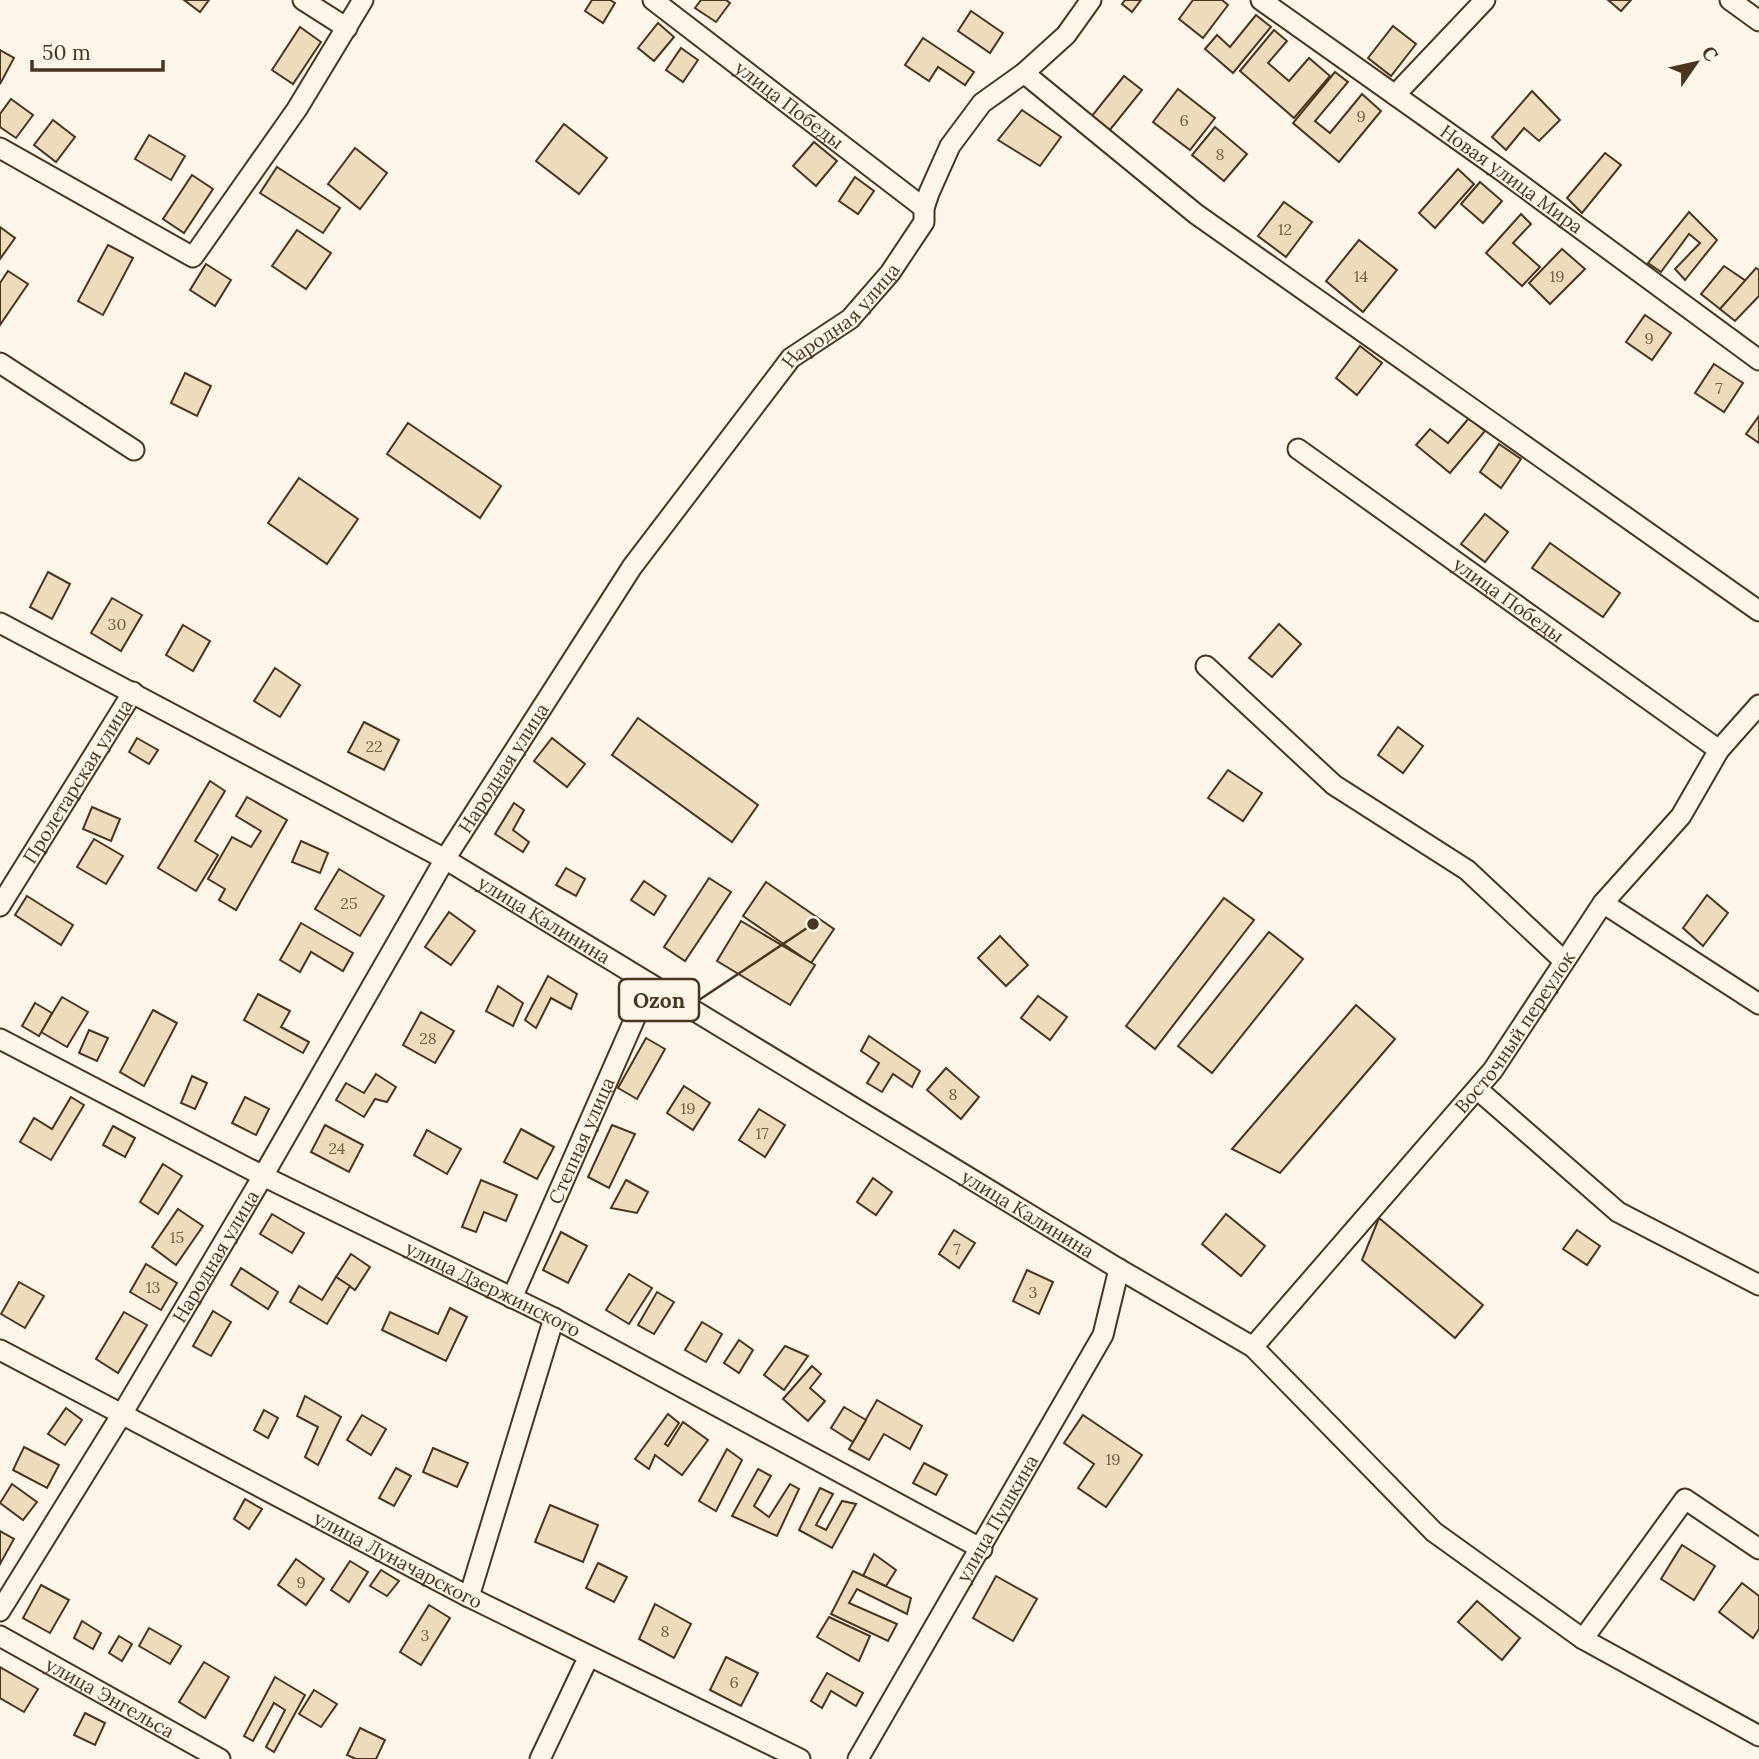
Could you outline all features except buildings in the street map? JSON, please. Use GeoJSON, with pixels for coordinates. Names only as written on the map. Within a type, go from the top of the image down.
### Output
{"type":"FeatureCollection","features":[{"type":"Feature","properties":{"kind":"street"},"geometry":{"type":"LineString","coordinates":[[303,0],[347,28]]}},
{"type":"Feature","properties":{"kind":"street"},"geometry":{"type":"LineString","coordinates":[[0,148],[193,257],[297,109],[363,0]]}},
{"type":"Feature","properties":{"kind":"street","name":"улица Победы"},"geometry":{"type":"LineString","coordinates":[[653,0],[924,208]]}},
{"type":"Feature","properties":{"kind":"street","name":"Народная улица"},"geometry":{"type":"LineString","coordinates":[[0,1611],[122,1415],[263,1176],[444,859],[632,566],[791,358],[850,319],[890,273],[924,222],[924,208],[929,193],[950,146],[982,103],[1024,73],[1066,35],[1091,0]]}},
{"type":"Feature","properties":{"kind":"street","name":"Новая улица Мира"},"geometry":{"type":"LineString","coordinates":[[1261,0],[1759,360]]}},
{"type":"Feature","properties":{"kind":"street"},"geometry":{"type":"LineString","coordinates":[[1395,95],[1485,0]]}},
{"type":"Feature","properties":{"kind":"street"},"geometry":{"type":"LineString","coordinates":[[1730,0],[1759,21]]}},
{"type":"Feature","properties":{"kind":"street"},"geometry":{"type":"LineString","coordinates":[[1024,73],[1196,214],[1759,611]]}},
{"type":"Feature","properties":{"kind":"street"},"geometry":{"type":"LineString","coordinates":[[0,363],[134,450]]}},
{"type":"Feature","properties":{"kind":"street","name":"улица Победы"},"geometry":{"type":"LineString","coordinates":[[1298,449],[1719,750]]}},
{"type":"Feature","properties":{"kind":"street","name":"улица Калинина"},"geometry":{"type":"LineString","coordinates":[[0,623],[444,859],[1119,1269],[1253,1347],[1434,1532],[1583,1639],[1759,1737]]}},
{"type":"Feature","properties":{"kind":"street"},"geometry":{"type":"LineString","coordinates":[[1206,666],[1334,785],[1467,870],[1564,961]]}},
{"type":"Feature","properties":{"kind":"street","name":"Пролетарская улица"},"geometry":{"type":"LineString","coordinates":[[0,906],[133,692]]}},
{"type":"Feature","properties":{"kind":"street","name":"Восточный переулок"},"geometry":{"type":"LineString","coordinates":[[1253,1347],[1493,1070],[1602,903],[1681,816],[1719,750],[1759,705]]}},
{"type":"Feature","properties":{"kind":"street"},"geometry":{"type":"LineString","coordinates":[[1602,903],[1759,1004]]}},
{"type":"Feature","properties":{"kind":"street","name":"Степная улица"},"geometry":{"type":"LineString","coordinates":[[512,1298],[650,984]]}},
{"type":"Feature","properties":{"kind":"street","name":"улица Дзержинского"},"geometry":{"type":"LineString","coordinates":[[0,1040],[263,1176],[554,1318],[982,1549]]}},
{"type":"Feature","properties":{"kind":"street"},"geometry":{"type":"LineString","coordinates":[[1477,1088],[1618,1212],[1759,1285]]}},
{"type":"Feature","properties":{"kind":"street","name":"улица Пушкина"},"geometry":{"type":"LineString","coordinates":[[859,1759],[1103,1335],[1119,1269]]}},
{"type":"Feature","properties":{"kind":"street"},"geometry":{"type":"LineString","coordinates":[[469,1597],[554,1318]]}},
{"type":"Feature","properties":{"kind":"street","name":"улица Луначарского"},"geometry":{"type":"LineString","coordinates":[[0,1350],[469,1597],[800,1759]]}},
{"type":"Feature","properties":{"kind":"street"},"geometry":{"type":"LineString","coordinates":[[1583,1639],[1685,1499],[1759,1549]]}},
{"type":"Feature","properties":{"kind":"street","name":"улица Энгельса"},"geometry":{"type":"LineString","coordinates":[[0,1636],[220,1759]]}},
{"type":"Feature","properties":{"kind":"street"},"geometry":{"type":"LineString","coordinates":[[540,1759],[589,1656]]}},
{"type":"Feature","properties":{"kind":"place","name":"Ozon"},"geometry":{"type":"Point","coordinates":[813,924]}}]}
